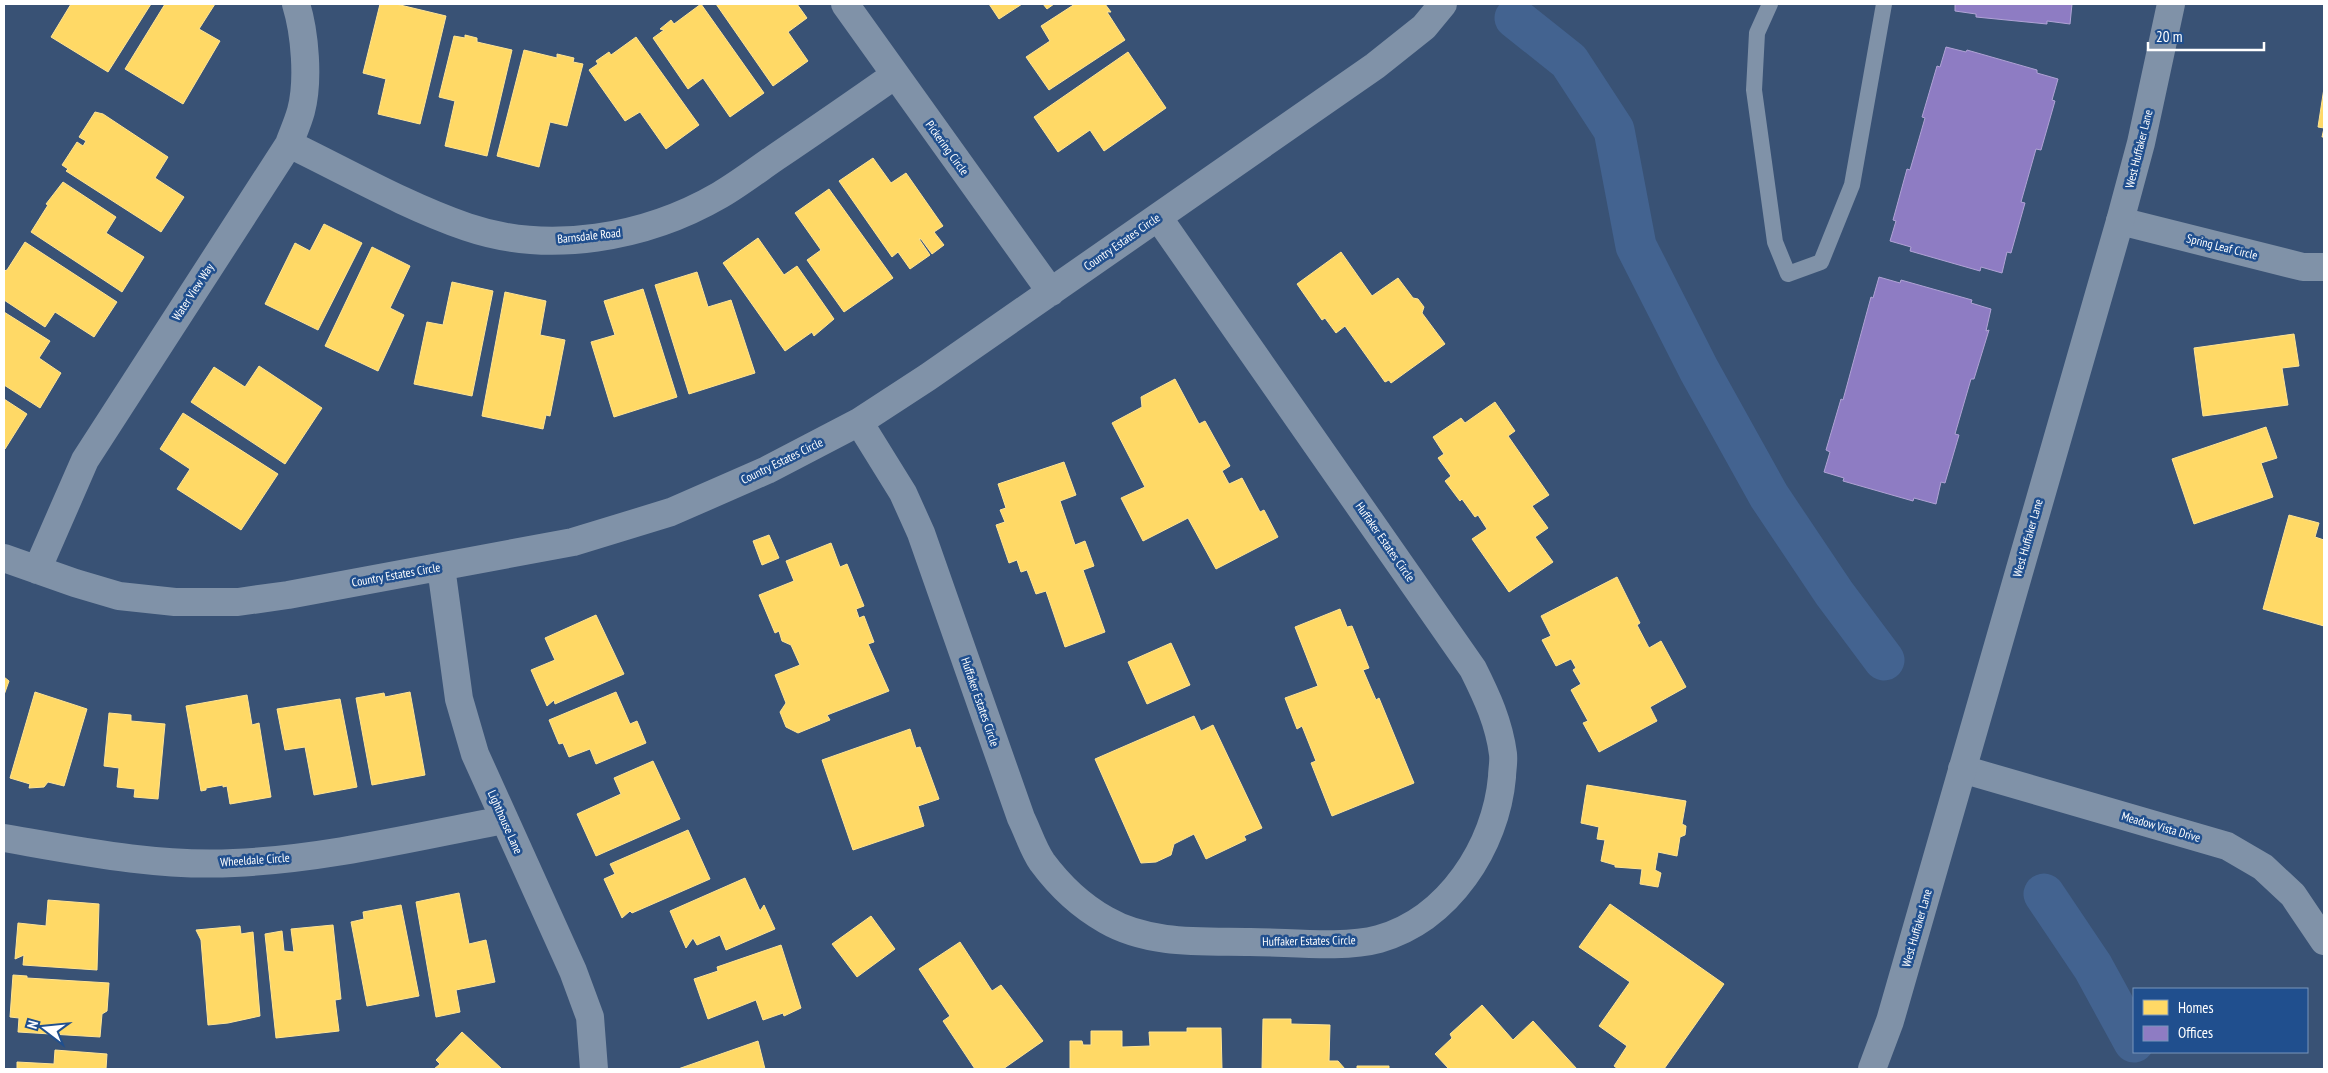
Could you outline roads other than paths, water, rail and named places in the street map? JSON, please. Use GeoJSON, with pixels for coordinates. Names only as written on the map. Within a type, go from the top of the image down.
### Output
{"type":"FeatureCollection","features":[{"type":"Feature","properties":{"kind":"street","name":"Water View Way"},"geometry":{"type":"LineString","coordinates":[[37,570],[85,460],[289,144],[301,109],[305,62],[302,22],[296,4]]}},
{"type":"Feature","properties":{"kind":"street","name":"Pickering Circle"},"geometry":{"type":"LineString","coordinates":[[845,4],[1050,292]]}},
{"type":"Feature","properties":{"kind":"street","name":"Country Estates Circle"},"geometry":{"type":"LineString","coordinates":[[4,558],[119,596],[176,602],[229,602],[288,595],[573,542],[671,512],[767,470],[859,422],[928,377],[1375,66],[1424,26],[1443,4]]}},
{"type":"Feature","properties":{"kind":"street","name":"West Huffaker Lane"},"geometry":{"type":"LineString","coordinates":[[1872,1069],[1890,1021],[2120,221],[2141,143],[2171,4]]}},
{"type":"Feature","properties":{"kind":"street","name":"Barnsdale Road"},"geometry":{"type":"LineString","coordinates":[[289,144],[416,206],[468,228],[515,238],[540,239],[566,240],[620,234],[670,218],[720,196],[895,76]]}},
{"type":"Feature","properties":{"kind":"street","name":"Huffaker Estates Circle"},"geometry":{"type":"LineString","coordinates":[[859,422],[903,493],[921,534],[1021,818],[1042,861],[1070,895],[1107,921],[1138,933],[1180,941],[1338,943],[1378,939],[1414,924],[1455,890],[1484,847],[1500,800],[1503,756],[1494,711],[1473,669],[1158,217]]}},
{"type":"Feature","properties":{"kind":"street","name":"Spring Leaf Circle"},"geometry":{"type":"LineString","coordinates":[[2120,221],[2303,267],[2324,267]]}},
{"type":"Feature","properties":{"kind":"street","name":"Lighthouse Lane"},"geometry":{"type":"LineString","coordinates":[[441,567],[459,699],[475,754],[573,971],[590,1017],[594,1069]]}},
{"type":"Feature","properties":{"kind":"street","name":"Meadow Vista Drive"},"geometry":{"type":"LineString","coordinates":[[1962,769],[2227,846],[2263,867],[2293,895],[2324,941]]}},
{"type":"Feature","properties":{"kind":"street","name":"Wheeldale Circle"},"geometry":{"type":"LineString","coordinates":[[4,838],[145,860],[233,863],[322,855],[504,820]]}},
{"type":"Feature","properties":{"kind":"lane"},"geometry":{"type":"LineString","coordinates":[[1770,4],[1757,33],[1754,90],[1775,242],[1788,274],[1821,262],[1852,185],[1884,4]]}},
{"type":"Feature","properties":{"kind":"waterway"},"geometry":{"type":"LineString","coordinates":[[1515,18],[1569,61],[1614,130],[1636,246],[1699,370],[1769,496],[1834,593],[1884,660]]}},
{"type":"Feature","properties":{"kind":"waterway"},"geometry":{"type":"LineString","coordinates":[[2044,894],[2093,967],[2133,1040]]}}]}
